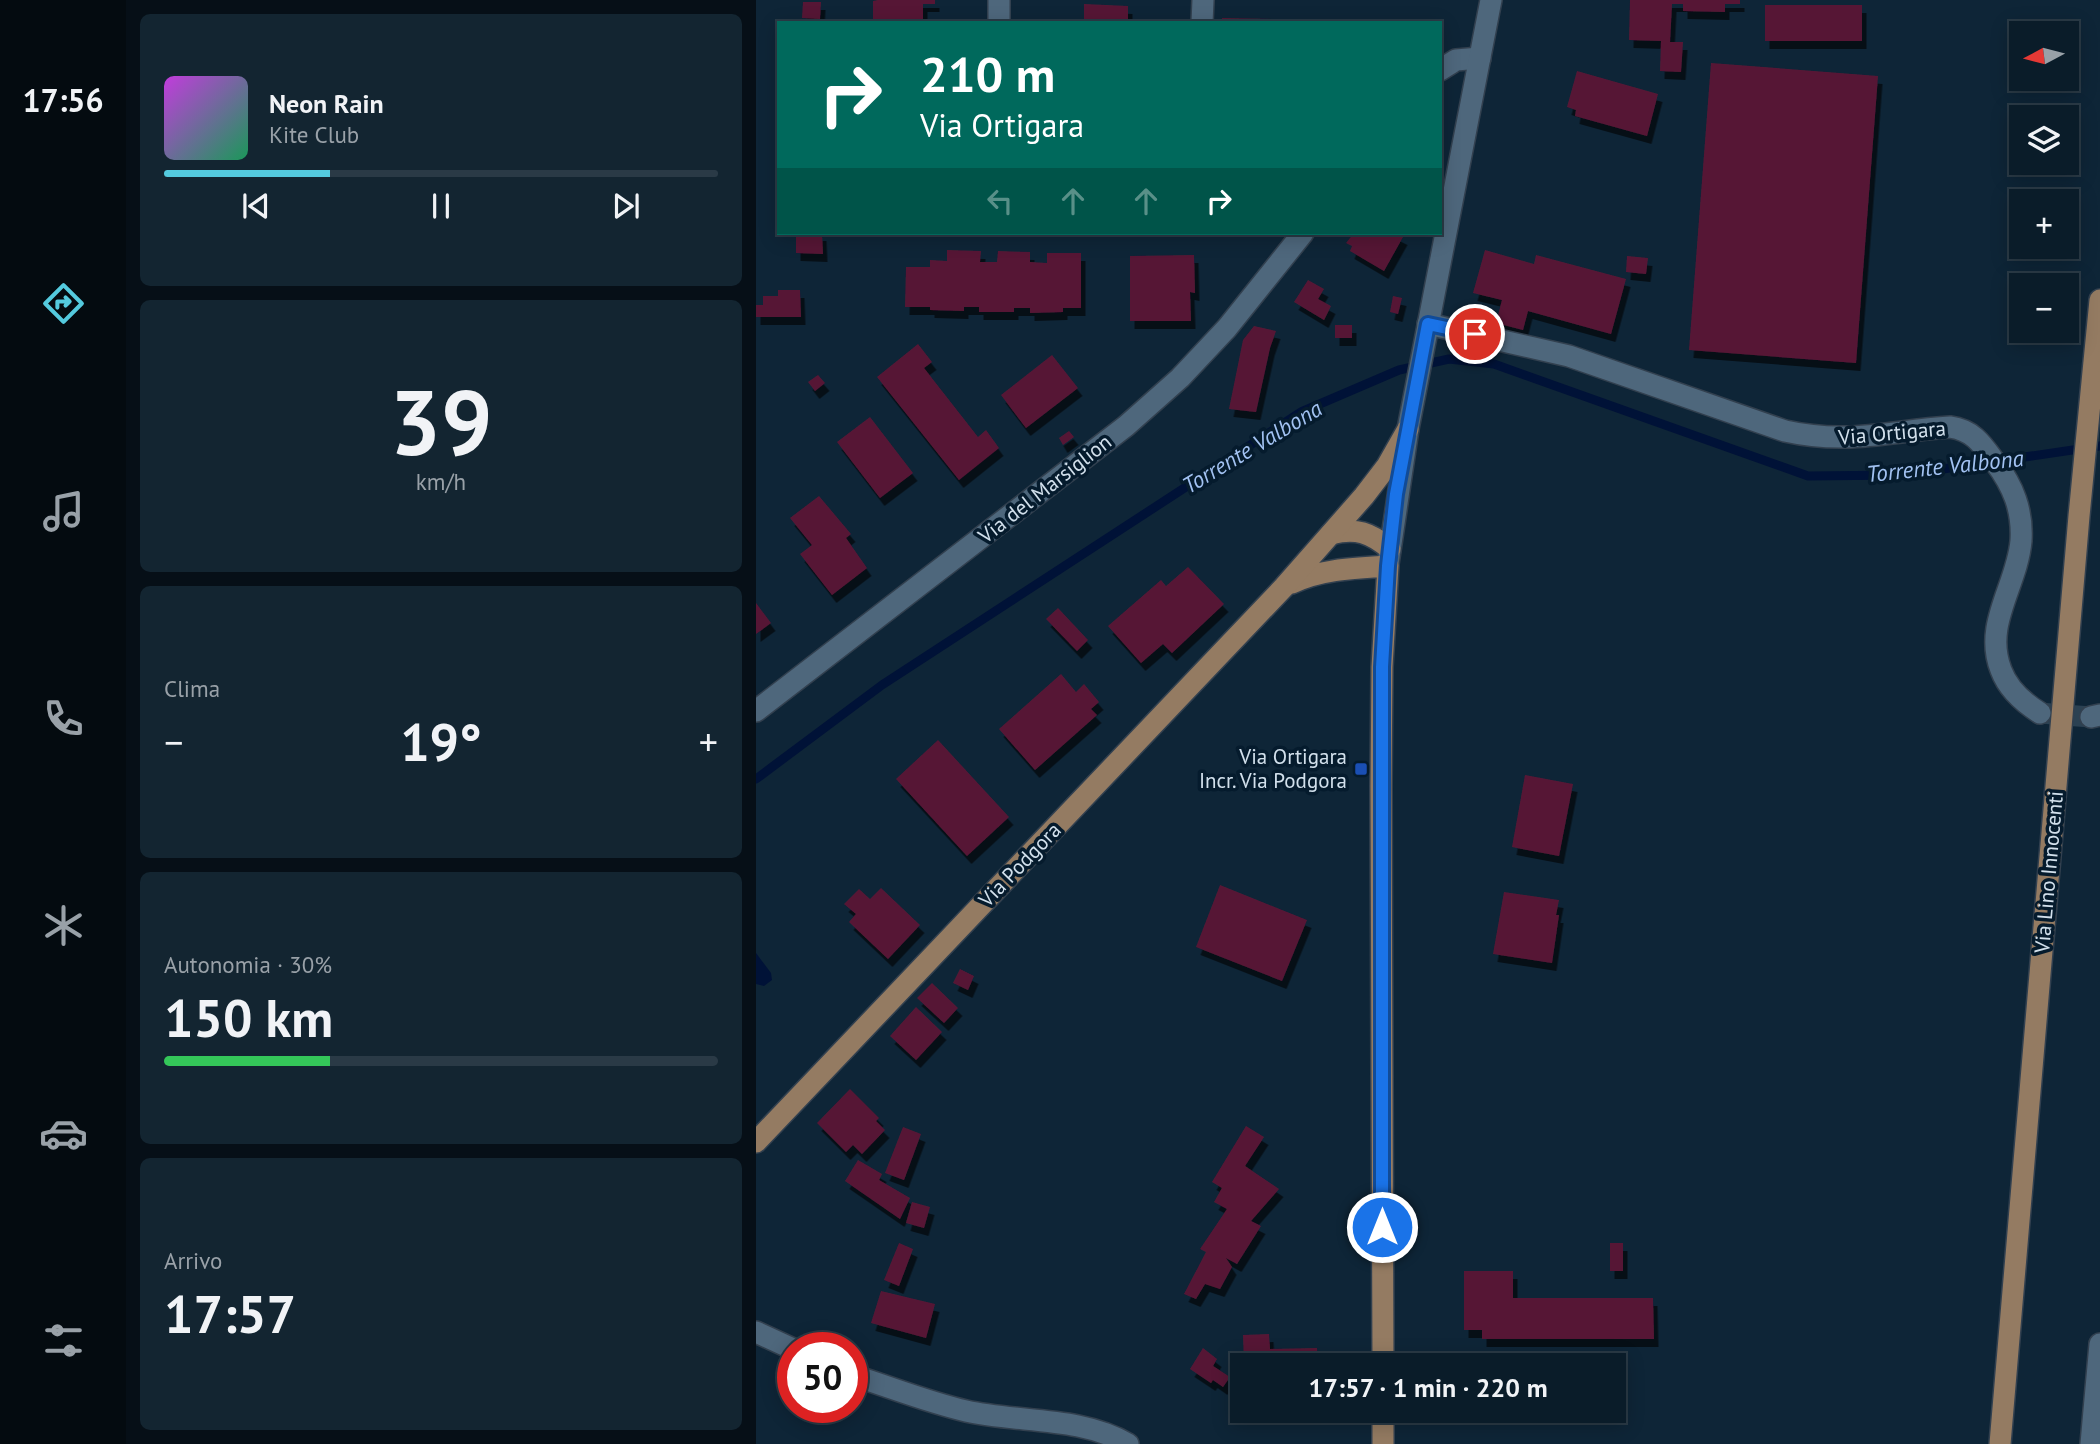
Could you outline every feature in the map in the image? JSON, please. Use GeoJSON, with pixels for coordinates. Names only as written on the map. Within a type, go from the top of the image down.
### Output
{"type":"FeatureCollection","features":[{"type":"Feature","properties":{"kind":"main road","name":"Via Lino Innocenti"},"geometry":{"type":"LineString","coordinates":[[2000,1444],[2079,516],[2100,300]]}},
{"type":"Feature","properties":{"kind":"main road","name":"Via Podgora"},"geometry":{"type":"LineString","coordinates":[[756,1142],[1284,587],[1387,466],[1408,429]]}},
{"type":"Feature","properties":{"kind":"main road"},"geometry":{"type":"LineString","coordinates":[[1331,534],[1344,530],[1365,532],[1377,537],[1389,558],[1382,667],[1382,1353]]}},
{"type":"Feature","properties":{"kind":"main road","name":"Via Podgora"},"geometry":{"type":"LineString","coordinates":[[1284,587],[1308,575],[1389,558]]}},
{"type":"Feature","properties":{"kind":"main road"},"geometry":{"type":"LineString","coordinates":[[1383,1423],[1383,1444]]}},
{"type":"Feature","properties":{"kind":"street"},"geometry":{"type":"LineString","coordinates":[[999,0],[999,21]]}},
{"type":"Feature","properties":{"kind":"street"},"geometry":{"type":"LineString","coordinates":[[1202,21],[1203,0]]}},
{"type":"Feature","properties":{"kind":"street"},"geometry":{"type":"LineString","coordinates":[[1389,558],[1408,429],[1491,0]]}},
{"type":"Feature","properties":{"kind":"street"},"geometry":{"type":"LineString","coordinates":[[1442,69],[1456,60],[1480,58]]}},
{"type":"Feature","properties":{"kind":"street","name":"Via del Marsiglion"},"geometry":{"type":"LineString","coordinates":[[756,711],[1126,426],[1180,378],[1227,328],[1301,235]]}},
{"type":"Feature","properties":{"kind":"street","name":"Via Ortigara"},"geometry":{"type":"LineString","coordinates":[[1426,334],[1569,356],[1773,427],[1810,437],[1865,438],[1951,427],[1963,429],[1973,435],[2009,481],[2020,513],[2021,544],[1998,619],[1995,649],[2004,678],[2029,706],[2040,713]]}},
{"type":"Feature","properties":{"kind":"street"},"geometry":{"type":"LineString","coordinates":[[756,1332],[777,1342]]}},
{"type":"Feature","properties":{"kind":"street"},"geometry":{"type":"LineString","coordinates":[[2091,1444],[2100,1344]]}},
{"type":"Feature","properties":{"kind":"street"},"geometry":{"type":"LineString","coordinates":[[868,1380],[966,1411],[1085,1428],[1116,1437],[1128,1444]]}},
{"type":"Feature","properties":{"kind":"water"},"geometry":{"type":"Polygon","coordinates":[[[756,953],[771,973],[772,980],[764,986],[756,984],[756,953]]]}},
{"type":"Feature","properties":{"kind":"building"},"geometry":{"type":"Polygon","coordinates":[[[935,0],[935,4],[923,4],[923,21],[873,21],[873,1],[935,0]]]}},
{"type":"Feature","properties":{"kind":"building"},"geometry":{"type":"Polygon","coordinates":[[[1630,0],[1740,0],[1740,4],[1725,4],[1725,12],[1683,11],[1683,4],[1672,4],[1670,42],[1683,42],[1681,72],[1660,71],[1661,41],[1629,40],[1630,0]]]}},
{"type":"Feature","properties":{"kind":"building"},"geometry":{"type":"Polygon","coordinates":[[[803,2],[821,2],[820,19],[802,18],[803,2]]]}},
{"type":"Feature","properties":{"kind":"building"},"geometry":{"type":"Polygon","coordinates":[[[1084,4],[1128,6],[1128,21],[1084,21],[1084,4]]]}},
{"type":"Feature","properties":{"kind":"building"},"geometry":{"type":"Polygon","coordinates":[[[1765,5],[1862,5],[1862,41],[1765,41],[1765,5]]]}},
{"type":"Feature","properties":{"kind":"building"},"geometry":{"type":"Polygon","coordinates":[[[1222,18],[1272,19],[1272,21],[1222,21],[1222,18]]]}},
{"type":"Feature","properties":{"kind":"building"},"geometry":{"type":"Polygon","coordinates":[[[1711,63],[1878,76],[1856,363],[1689,350],[1711,63]]]}},
{"type":"Feature","properties":{"kind":"building"},"geometry":{"type":"Polygon","coordinates":[[[1577,71],[1658,94],[1647,136],[1575,116],[1576,110],[1567,107],[1577,71]]]}},
{"type":"Feature","properties":{"kind":"building"},"geometry":{"type":"Polygon","coordinates":[[[796,235],[822,235],[823,254],[796,253],[796,235]]]}},
{"type":"Feature","properties":{"kind":"building"},"geometry":{"type":"Polygon","coordinates":[[[1352,235],[1403,237],[1384,271],[1350,251],[1352,246],[1346,243],[1352,235]]]}},
{"type":"Feature","properties":{"kind":"building"},"geometry":{"type":"Polygon","coordinates":[[[947,250],[981,251],[980,262],[997,262],[998,251],[1030,252],[1030,262],[1047,263],[1047,253],[1081,253],[1081,308],[1063,308],[1063,312],[1030,313],[1030,308],[1014,308],[1014,312],[979,312],[979,307],[964,307],[964,311],[905,307],[906,267],[930,267],[930,260],[947,261],[947,250]]]}},
{"type":"Feature","properties":{"kind":"building"},"geometry":{"type":"Polygon","coordinates":[[[1485,250],[1534,264],[1536,255],[1626,279],[1611,334],[1528,311],[1523,330],[1496,323],[1502,300],[1473,293],[1485,250]]]}},
{"type":"Feature","properties":{"kind":"building"},"geometry":{"type":"Polygon","coordinates":[[[1194,255],[1195,293],[1190,292],[1191,321],[1130,321],[1130,256],[1194,255]]]}},
{"type":"Feature","properties":{"kind":"building"},"geometry":{"type":"Polygon","coordinates":[[[1627,256],[1648,258],[1646,274],[1626,272],[1627,256]]]}},
{"type":"Feature","properties":{"kind":"building"},"geometry":{"type":"Polygon","coordinates":[[[1308,280],[1324,289],[1318,299],[1331,306],[1324,320],[1294,302],[1308,280]]]}},
{"type":"Feature","properties":{"kind":"building"},"geometry":{"type":"Polygon","coordinates":[[[778,290],[800,290],[801,317],[756,317],[756,305],[763,305],[763,296],[778,296],[778,290]]]}},
{"type":"Feature","properties":{"kind":"building"},"geometry":{"type":"Polygon","coordinates":[[[1393,296],[1402,298],[1398,314],[1390,312],[1393,296]]]}},
{"type":"Feature","properties":{"kind":"building"},"geometry":{"type":"Polygon","coordinates":[[[1467,312],[1495,318],[1493,328],[1465,322],[1467,312]]]}},
{"type":"Feature","properties":{"kind":"building"},"geometry":{"type":"Polygon","coordinates":[[[1335,325],[1352,325],[1352,338],[1335,338],[1335,325]]]}},
{"type":"Feature","properties":{"kind":"building"},"geometry":{"type":"Polygon","coordinates":[[[1254,326],[1276,331],[1256,412],[1229,409],[1243,340],[1254,326]]]}},
{"type":"Feature","properties":{"kind":"building"},"geometry":{"type":"Polygon","coordinates":[[[918,344],[932,362],[924,368],[978,437],[986,430],[999,448],[959,480],[877,377],[918,344]]]}},
{"type":"Feature","properties":{"kind":"building"},"geometry":{"type":"Polygon","coordinates":[[[1052,355],[1078,388],[1026,428],[1001,395],[1052,355]]]}},
{"type":"Feature","properties":{"kind":"building"},"geometry":{"type":"Polygon","coordinates":[[[818,375],[825,383],[815,391],[808,382],[818,375]]]}},
{"type":"Feature","properties":{"kind":"building"},"geometry":{"type":"Polygon","coordinates":[[[870,417],[913,473],[880,498],[837,442],[870,417]]]}},
{"type":"Feature","properties":{"kind":"building"},"geometry":{"type":"Polygon","coordinates":[[[1069,431],[1074,437],[1063,445],[1059,438],[1069,431]]]}},
{"type":"Feature","properties":{"kind":"building"},"geometry":{"type":"Polygon","coordinates":[[[819,496],[851,534],[846,538],[867,568],[832,595],[800,554],[812,545],[790,518],[819,496]]]}},
{"type":"Feature","properties":{"kind":"building"},"geometry":{"type":"Polygon","coordinates":[[[1188,567],[1224,604],[1172,653],[1163,644],[1141,663],[1108,626],[1161,580],[1166,586],[1188,567]]]}},
{"type":"Feature","properties":{"kind":"building"},"geometry":{"type":"Polygon","coordinates":[[[756,603],[771,623],[756,634],[756,603]]]}},
{"type":"Feature","properties":{"kind":"building"},"geometry":{"type":"Polygon","coordinates":[[[1058,608],[1088,640],[1077,651],[1046,619],[1058,608]]]}},
{"type":"Feature","properties":{"kind":"building"},"geometry":{"type":"Polygon","coordinates":[[[1061,674],[1076,692],[1084,684],[1099,702],[1091,709],[1097,715],[1035,770],[999,729],[1061,674]]]}},
{"type":"Feature","properties":{"kind":"building"},"geometry":{"type":"Polygon","coordinates":[[[938,740],[1009,817],[967,856],[896,779],[938,740]]]}},
{"type":"Feature","properties":{"kind":"building"},"geometry":{"type":"Polygon","coordinates":[[[1525,775],[1573,784],[1559,856],[1512,847],[1525,775]]]}},
{"type":"Feature","properties":{"kind":"building"},"geometry":{"type":"Polygon","coordinates":[[[1220,885],[1307,920],[1282,981],[1196,947],[1220,885]]]}},
{"type":"Feature","properties":{"kind":"building"},"geometry":{"type":"Polygon","coordinates":[[[881,888],[920,925],[888,959],[849,922],[856,914],[844,904],[859,889],[870,899],[881,888]]]}},
{"type":"Feature","properties":{"kind":"building"},"geometry":{"type":"Polygon","coordinates":[[[1504,892],[1559,900],[1552,963],[1493,954],[1504,892]]]}},
{"type":"Feature","properties":{"kind":"building"},"geometry":{"type":"Polygon","coordinates":[[[960,969],[974,976],[968,990],[953,983],[960,969]]]}},
{"type":"Feature","properties":{"kind":"building"},"geometry":{"type":"Polygon","coordinates":[[[932,983],[958,1008],[944,1023],[917,998],[932,983]]]}},
{"type":"Feature","properties":{"kind":"building"},"geometry":{"type":"Polygon","coordinates":[[[916,1007],[942,1032],[916,1060],[890,1036],[916,1007]]]}},
{"type":"Feature","properties":{"kind":"building"},"geometry":{"type":"Polygon","coordinates":[[[850,1089],[879,1118],[876,1121],[885,1130],[862,1154],[853,1145],[846,1152],[817,1123],[850,1089]]]}},
{"type":"Feature","properties":{"kind":"building"},"geometry":{"type":"Polygon","coordinates":[[[1246,1126],[1264,1137],[1245,1166],[1279,1189],[1251,1221],[1261,1226],[1237,1264],[1226,1258],[1232,1267],[1220,1289],[1205,1284],[1196,1299],[1184,1294],[1206,1252],[1200,1249],[1227,1209],[1214,1202],[1222,1188],[1212,1182],[1246,1126]]]}},
{"type":"Feature","properties":{"kind":"building"},"geometry":{"type":"Polygon","coordinates":[[[903,1127],[921,1134],[904,1180],[885,1173],[903,1127]]]}},
{"type":"Feature","properties":{"kind":"building"},"geometry":{"type":"Polygon","coordinates":[[[858,1160],[882,1174],[879,1180],[910,1198],[900,1219],[845,1181],[858,1160]]]}},
{"type":"Feature","properties":{"kind":"building"},"geometry":{"type":"Polygon","coordinates":[[[912,1202],[930,1207],[924,1228],[906,1223],[912,1202]]]}},
{"type":"Feature","properties":{"kind":"building"},"geometry":{"type":"Polygon","coordinates":[[[899,1243],[913,1249],[899,1286],[884,1280],[899,1243]]]}},
{"type":"Feature","properties":{"kind":"building"},"geometry":{"type":"Polygon","coordinates":[[[1610,1243],[1623,1243],[1623,1271],[1610,1271],[1610,1243]]]}},
{"type":"Feature","properties":{"kind":"building"},"geometry":{"type":"Polygon","coordinates":[[[1464,1271],[1513,1271],[1513,1298],[1653,1298],[1654,1339],[1482,1339],[1482,1330],[1464,1330],[1464,1271]]]}},
{"type":"Feature","properties":{"kind":"building"},"geometry":{"type":"Polygon","coordinates":[[[881,1291],[935,1304],[926,1338],[871,1323],[881,1291]]]}},
{"type":"Feature","properties":{"kind":"building"},"geometry":{"type":"Polygon","coordinates":[[[1269,1334],[1270,1349],[1317,1348],[1317,1353],[1244,1353],[1243,1335],[1269,1334]]]}},
{"type":"Feature","properties":{"kind":"building"},"geometry":{"type":"Polygon","coordinates":[[[1203,1348],[1217,1359],[1213,1366],[1230,1377],[1223,1387],[1213,1380],[1211,1383],[1190,1369],[1203,1348]]]}},
{"type":"Feature","properties":{"kind":"waterway","name":"Torrente Valbona"},"geometry":{"type":"LineString","coordinates":[[756,779],[882,685],[1301,412],[1399,370],[1449,359],[1494,364],[1808,476],[1902,475],[2100,446]]}},
{"type":"Feature","properties":{"kind":"tunnel"},"geometry":{"type":"LineString","coordinates":[[2040,713],[2091,717]]}},
{"type":"Feature","properties":{"kind":"place","name":"Via Ortigara Incr. Via Podgora"},"geometry":{"type":"Point","coordinates":[1361,769]}},
{"type":"Feature","properties":{"kind":"route"},"geometry":{"type":"LineString","coordinates":[[1382,1227],[1382,667],[1388,566],[1396,494],[1428,324],[1475,334]]}}]}
